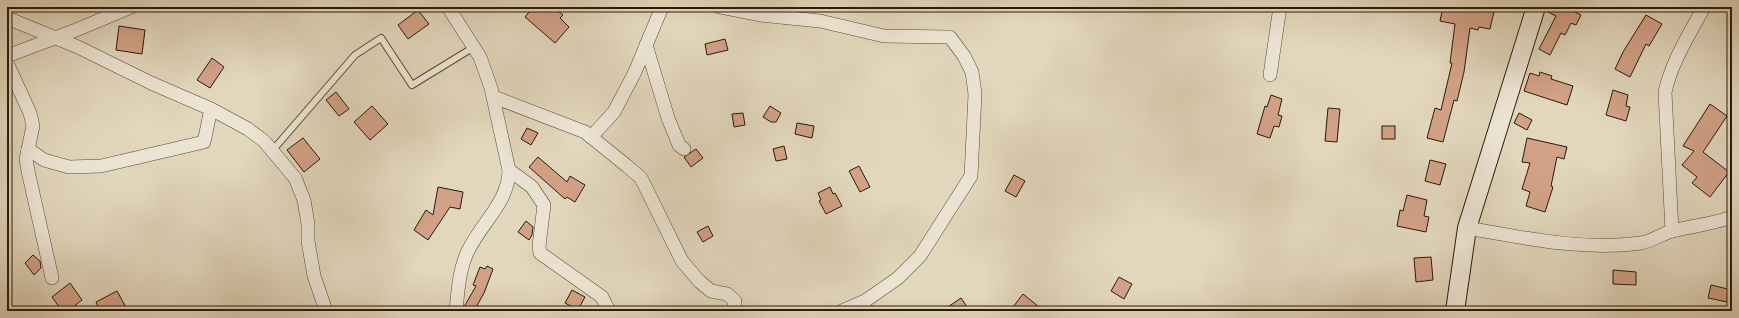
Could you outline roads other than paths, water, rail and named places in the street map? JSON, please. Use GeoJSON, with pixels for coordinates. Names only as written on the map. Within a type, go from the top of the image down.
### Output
{"type":"FeatureCollection","features":[{"type":"Feature","properties":{"kind":"street"},"geometry":{"type":"LineString","coordinates":[[7,56],[56,38],[131,7]]}},
{"type":"Feature","properties":{"kind":"street"},"geometry":{"type":"LineString","coordinates":[[448,7],[480,57],[494,97],[509,170],[509,182],[502,200],[467,251],[461,273],[456,311]]}},
{"type":"Feature","properties":{"kind":"street"},"geometry":{"type":"LineString","coordinates":[[591,137],[614,112],[646,45],[662,7]]}},
{"type":"Feature","properties":{"kind":"street"},"geometry":{"type":"LineString","coordinates":[[720,7],[760,15],[820,21],[884,36],[950,37],[964,56],[972,72],[976,94],[971,176],[920,256],[898,278],[865,301],[842,311]]}},
{"type":"Feature","properties":{"kind":"street"},"geometry":{"type":"LineString","coordinates":[[1270,75],[1280,7]]}},
{"type":"Feature","properties":{"kind":"street"},"geometry":{"type":"LineString","coordinates":[[1455,311],[1467,228],[1536,7]]}},
{"type":"Feature","properties":{"kind":"street"},"geometry":{"type":"LineString","coordinates":[[1672,231],[1665,92],[1670,72],[1704,7]]}},
{"type":"Feature","properties":{"kind":"street"},"geometry":{"type":"LineString","coordinates":[[7,18],[56,38],[151,83],[211,108],[264,141],[294,178],[304,200],[308,224],[308,241],[314,276],[326,311]]}},
{"type":"Feature","properties":{"kind":"street"},"geometry":{"type":"LineString","coordinates":[[646,45],[668,118],[679,145],[684,149]]}},
{"type":"Feature","properties":{"kind":"street"},"geometry":{"type":"LineString","coordinates":[[7,64],[30,113],[33,126],[26,159],[52,278]]}},
{"type":"Feature","properties":{"kind":"street"},"geometry":{"type":"LineString","coordinates":[[494,97],[585,132],[641,178],[682,261],[711,291],[726,294],[735,301],[733,311]]}},
{"type":"Feature","properties":{"kind":"street"},"geometry":{"type":"LineString","coordinates":[[28,149],[44,160],[69,167],[101,166],[155,154],[204,142],[211,108]]}},
{"type":"Feature","properties":{"kind":"street"},"geometry":{"type":"LineString","coordinates":[[509,170],[532,187],[544,205],[539,246],[540,254],[602,298],[609,311]]}},
{"type":"Feature","properties":{"kind":"street"},"geometry":{"type":"LineString","coordinates":[[1467,228],[1551,243],[1599,245],[1642,243],[1672,231],[1718,222],[1732,217]]}},
{"type":"Feature","properties":{"kind":"lane"},"geometry":{"type":"LineString","coordinates":[[272,151],[355,55],[381,38],[412,85],[474,47]]}}]}
